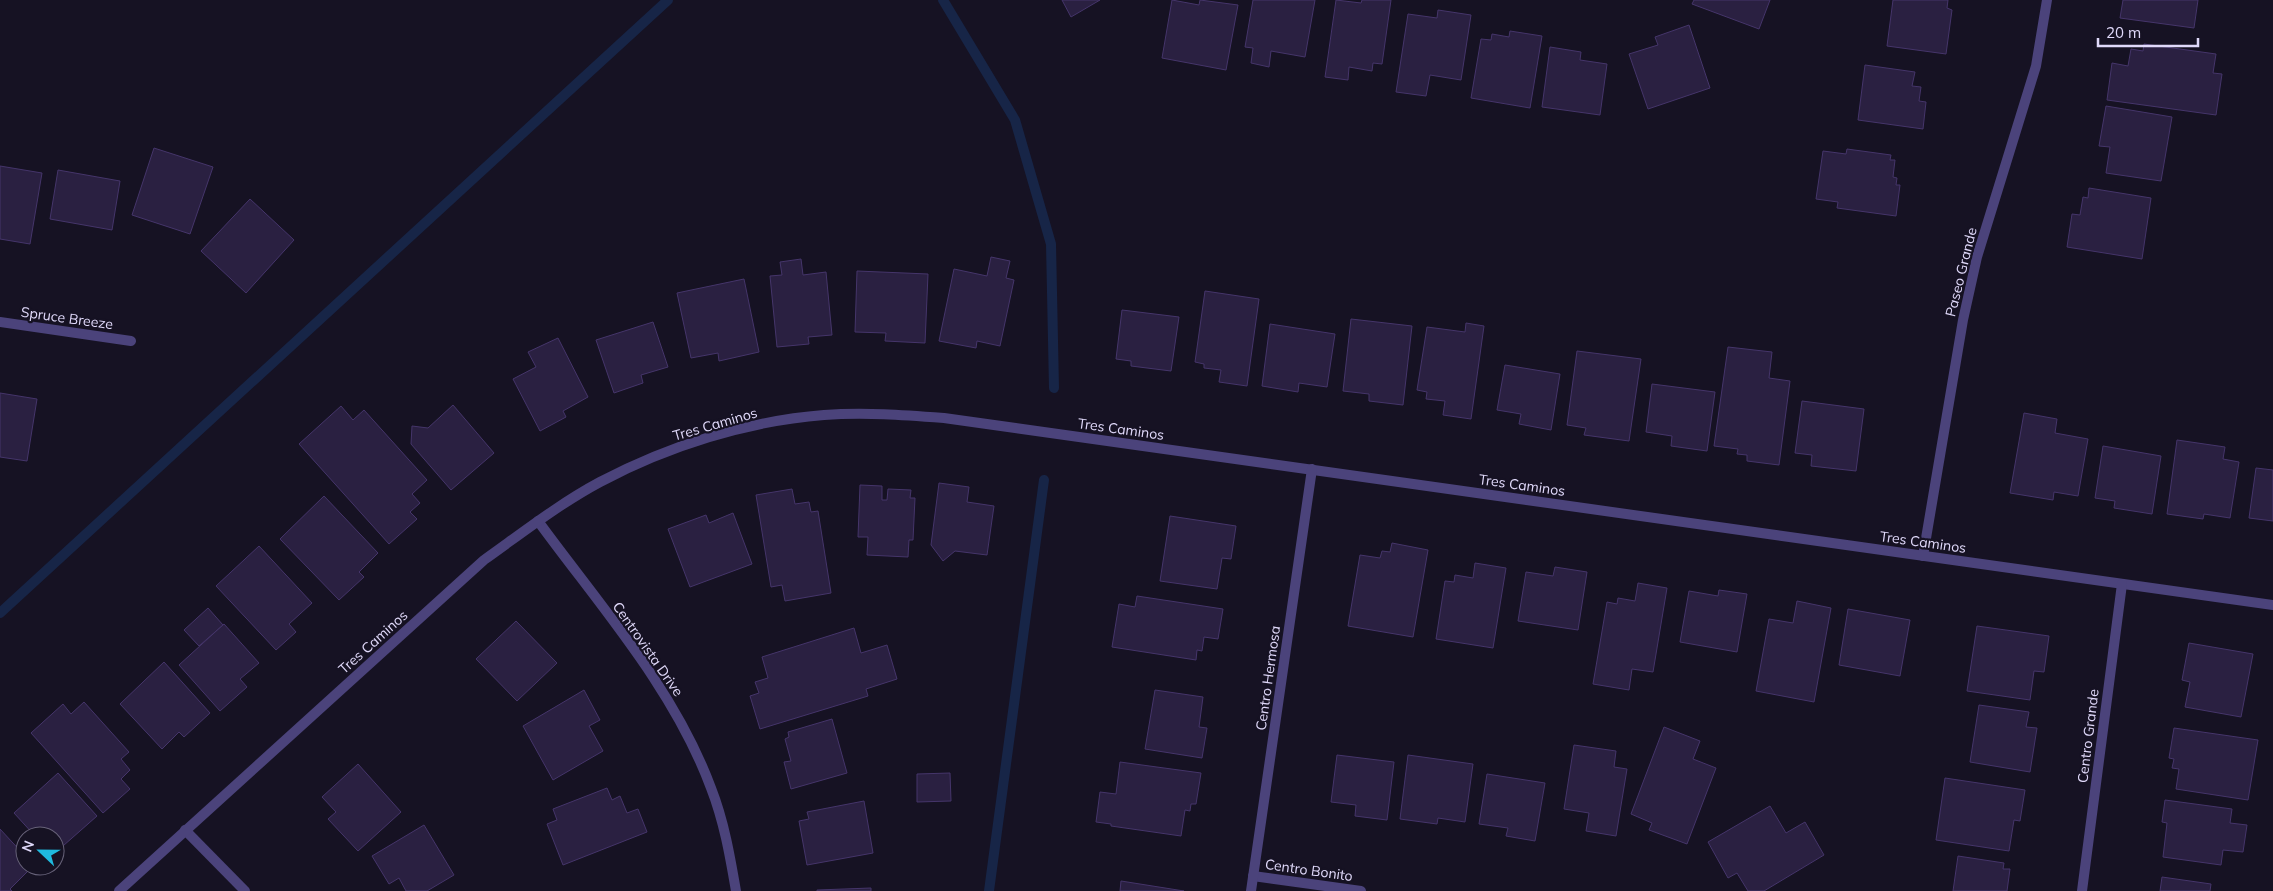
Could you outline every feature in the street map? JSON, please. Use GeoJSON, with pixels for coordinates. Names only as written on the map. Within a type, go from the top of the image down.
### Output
{"type":"FeatureCollection","features":[{"type":"Feature","properties":{"kind":"street","name":"Paseo Grande"},"geometry":{"type":"LineString","coordinates":[[1923,556],[1963,320],[1977,257],[2036,66],[2047,0]]}},
{"type":"Feature","properties":{"kind":"street","name":"Spruce Breeze"},"geometry":{"type":"LineString","coordinates":[[0,322],[131,342]]}},
{"type":"Feature","properties":{"kind":"street","name":"Tres Caminos"},"geometry":{"type":"LineString","coordinates":[[119,891],[484,560],[538,521],[600,482],[692,442],[760,424],[824,415],[890,414],[944,418],[2273,605]]}},
{"type":"Feature","properties":{"kind":"street","name":"Centro Hermosa"},"geometry":{"type":"LineString","coordinates":[[1251,891],[1312,469]]}},
{"type":"Feature","properties":{"kind":"street","name":"Centrovista Drive"},"geometry":{"type":"LineString","coordinates":[[538,521],[661,688],[691,742],[711,787],[724,827],[736,891]]}},
{"type":"Feature","properties":{"kind":"street","name":"Centro Grande"},"geometry":{"type":"LineString","coordinates":[[2082,891],[2122,584]]}},
{"type":"Feature","properties":{"kind":"street"},"geometry":{"type":"LineString","coordinates":[[185,830],[244,891]]}},
{"type":"Feature","properties":{"kind":"street","name":"Centro Bonito"},"geometry":{"type":"LineString","coordinates":[[1253,876],[1361,891]]}},
{"type":"Feature","properties":{"kind":"building"},"geometry":{"type":"Polygon","coordinates":[[[1062,0],[1100,0],[1071,17],[1062,0]]]}},
{"type":"Feature","properties":{"kind":"building"},"geometry":{"type":"Polygon","coordinates":[[[1172,0],[1199,5],[1200,0],[1238,5],[1226,70],[1162,58],[1172,0]]]}},
{"type":"Feature","properties":{"kind":"building"},"geometry":{"type":"Polygon","coordinates":[[[1253,0],[1315,0],[1305,57],[1271,51],[1269,67],[1251,63],[1253,48],[1245,47],[1253,0]]]}},
{"type":"Feature","properties":{"kind":"building"},"geometry":{"type":"Polygon","coordinates":[[[1336,0],[1361,3],[1362,0],[1391,0],[1382,64],[1373,63],[1372,71],[1349,67],[1348,80],[1325,77],[1336,0]]]}},
{"type":"Feature","properties":{"kind":"building"},"geometry":{"type":"Polygon","coordinates":[[[1694,0],[1770,0],[1759,29],[1692,4],[1694,0]]]}},
{"type":"Feature","properties":{"kind":"building"},"geometry":{"type":"Polygon","coordinates":[[[1893,0],[1948,0],[1947,8],[1952,10],[1946,54],[1887,46],[1893,0]]]}},
{"type":"Feature","properties":{"kind":"building"},"geometry":{"type":"Polygon","coordinates":[[[2123,0],[2198,0],[2194,28],[2120,18],[2123,0]]]}},
{"type":"Feature","properties":{"kind":"building"},"geometry":{"type":"Polygon","coordinates":[[[1438,10],[1471,15],[1461,80],[1430,75],[1426,96],[1396,92],[1408,14],[1437,18],[1438,10]]]}},
{"type":"Feature","properties":{"kind":"building"},"geometry":{"type":"Polygon","coordinates":[[[1689,25],[1710,88],[1648,109],[1629,54],[1658,45],[1655,37],[1689,25]]]}},
{"type":"Feature","properties":{"kind":"building"},"geometry":{"type":"Polygon","coordinates":[[[1510,31],[1542,36],[1530,108],[1471,98],[1481,39],[1491,40],[1492,34],[1509,37],[1510,31]]]}},
{"type":"Feature","properties":{"kind":"building"},"geometry":{"type":"Polygon","coordinates":[[[2144,44],[2216,54],[2213,73],[2222,74],[2216,115],[2107,100],[2112,63],[2128,66],[2131,49],[2143,51],[2144,44]]]}},
{"type":"Feature","properties":{"kind":"building"},"geometry":{"type":"Polygon","coordinates":[[[1550,47],[1581,52],[1580,60],[1607,64],[1600,115],[1542,107],[1550,47]]]}},
{"type":"Feature","properties":{"kind":"building"},"geometry":{"type":"Polygon","coordinates":[[[1865,65],[1915,72],[1912,86],[1921,87],[1919,101],[1926,102],[1923,129],[1858,120],[1865,65]]]}},
{"type":"Feature","properties":{"kind":"building"},"geometry":{"type":"Polygon","coordinates":[[[2106,106],[2172,117],[2161,181],[2106,173],[2110,147],[2099,146],[2106,106]]]}},
{"type":"Feature","properties":{"kind":"building"},"geometry":{"type":"Polygon","coordinates":[[[154,148],[213,167],[190,234],[132,215],[154,148]]]}},
{"type":"Feature","properties":{"kind":"building"},"geometry":{"type":"Polygon","coordinates":[[[1847,149],[1891,155],[1890,160],[1895,160],[1893,177],[1897,178],[1896,185],[1900,185],[1896,216],[1837,208],[1838,202],[1816,199],[1823,151],[1846,154],[1847,149]]]}},
{"type":"Feature","properties":{"kind":"building"},"geometry":{"type":"Polygon","coordinates":[[[0,166],[42,173],[30,244],[0,239],[0,166]]]}},
{"type":"Feature","properties":{"kind":"building"},"geometry":{"type":"Polygon","coordinates":[[[58,170],[120,181],[112,230],[50,219],[58,170]]]}},
{"type":"Feature","properties":{"kind":"building"},"geometry":{"type":"Polygon","coordinates":[[[2089,188],[2151,198],[2142,259],[2067,247],[2072,214],[2080,215],[2083,197],[2088,198],[2089,188]]]}},
{"type":"Feature","properties":{"kind":"building"},"geometry":{"type":"Polygon","coordinates":[[[250,199],[294,240],[246,293],[201,251],[250,199]]]}},
{"type":"Feature","properties":{"kind":"building"},"geometry":{"type":"Polygon","coordinates":[[[991,257],[1010,261],[1006,278],[1014,280],[1000,346],[977,341],[976,348],[939,341],[954,269],[987,276],[991,257]]]}},
{"type":"Feature","properties":{"kind":"building"},"geometry":{"type":"Polygon","coordinates":[[[801,259],[803,275],[826,272],[832,335],[808,337],[809,344],[777,347],[770,276],[782,275],[780,262],[801,259]]]}},
{"type":"Feature","properties":{"kind":"building"},"geometry":{"type":"Polygon","coordinates":[[[857,271],[928,274],[925,343],[885,341],[886,333],[855,332],[857,271]]]}},
{"type":"Feature","properties":{"kind":"building"},"geometry":{"type":"Polygon","coordinates":[[[744,279],[759,352],[719,361],[718,353],[691,358],[677,293],[744,279]]]}},
{"type":"Feature","properties":{"kind":"building"},"geometry":{"type":"Polygon","coordinates":[[[1205,291],[1259,299],[1247,386],[1219,382],[1221,370],[1204,368],[1204,364],[1195,362],[1205,291]]]}},
{"type":"Feature","properties":{"kind":"building"},"geometry":{"type":"Polygon","coordinates":[[[1122,310],[1179,317],[1171,371],[1131,366],[1131,361],[1116,359],[1122,310]]]}},
{"type":"Feature","properties":{"kind":"building"},"geometry":{"type":"Polygon","coordinates":[[[1351,319],[1412,326],[1403,405],[1369,401],[1369,394],[1343,391],[1351,319]]]}},
{"type":"Feature","properties":{"kind":"building"},"geometry":{"type":"Polygon","coordinates":[[[653,322],[668,367],[641,375],[643,383],[614,393],[596,340],[653,322]]]}},
{"type":"Feature","properties":{"kind":"building"},"geometry":{"type":"Polygon","coordinates":[[[1466,323],[1484,326],[1471,419],[1443,415],[1445,401],[1426,399],[1427,392],[1417,390],[1427,327],[1465,332],[1466,323]]]}},
{"type":"Feature","properties":{"kind":"building"},"geometry":{"type":"Polygon","coordinates":[[[1270,324],[1335,334],[1327,387],[1299,383],[1298,392],[1262,386],[1270,324]]]}},
{"type":"Feature","properties":{"kind":"building"},"geometry":{"type":"Polygon","coordinates":[[[558,338],[588,397],[563,411],[566,417],[540,431],[513,379],[536,367],[528,352],[558,338]]]}},
{"type":"Feature","properties":{"kind":"building"},"geometry":{"type":"Polygon","coordinates":[[[1728,347],[1772,352],[1769,378],[1790,381],[1779,465],[1747,461],[1747,455],[1737,454],[1738,449],[1714,446],[1728,347]]]}},
{"type":"Feature","properties":{"kind":"building"},"geometry":{"type":"Polygon","coordinates":[[[1577,351],[1641,359],[1629,441],[1584,435],[1586,428],[1567,425],[1577,351]]]}},
{"type":"Feature","properties":{"kind":"building"},"geometry":{"type":"Polygon","coordinates":[[[1505,365],[1560,374],[1551,430],[1519,424],[1521,414],[1497,410],[1505,365]]]}},
{"type":"Feature","properties":{"kind":"building"},"geometry":{"type":"Polygon","coordinates":[[[1652,384],[1715,392],[1707,451],[1671,446],[1672,436],[1646,432],[1652,384]]]}},
{"type":"Feature","properties":{"kind":"building"},"geometry":{"type":"Polygon","coordinates":[[[0,393],[37,399],[27,461],[0,457],[0,393]]]}},
{"type":"Feature","properties":{"kind":"building"},"geometry":{"type":"Polygon","coordinates":[[[1802,401],[1864,409],[1856,471],[1811,466],[1812,455],[1795,453],[1802,401]]]}},
{"type":"Feature","properties":{"kind":"building"},"geometry":{"type":"Polygon","coordinates":[[[453,405],[494,453],[451,490],[411,444],[412,426],[428,428],[453,405]]]}},
{"type":"Feature","properties":{"kind":"building"},"geometry":{"type":"Polygon","coordinates":[[[341,406],[353,420],[364,410],[427,480],[412,494],[420,503],[410,512],[417,519],[389,544],[299,444],[341,406]]]}},
{"type":"Feature","properties":{"kind":"building"},"geometry":{"type":"Polygon","coordinates":[[[2024,413],[2057,419],[2055,433],[2088,439],[2078,496],[2054,492],[2053,500],[2010,493],[2024,413]]]}},
{"type":"Feature","properties":{"kind":"building"},"geometry":{"type":"Polygon","coordinates":[[[2177,440],[2225,447],[2223,459],[2239,462],[2230,518],[2204,514],[2203,519],[2167,514],[2177,440]]]}},
{"type":"Feature","properties":{"kind":"building"},"geometry":{"type":"Polygon","coordinates":[[[2103,446],[2161,456],[2152,514],[2114,508],[2115,501],[2095,498],[2103,446]]]}},
{"type":"Feature","properties":{"kind":"building"},"geometry":{"type":"Polygon","coordinates":[[[2256,468],[2273,470],[2273,521],[2249,518],[2256,468]]]}},
{"type":"Feature","properties":{"kind":"building"},"geometry":{"type":"Polygon","coordinates":[[[939,483],[969,487],[967,502],[994,506],[987,555],[955,551],[943,561],[931,545],[939,483]]]}},
{"type":"Feature","properties":{"kind":"building"},"geometry":{"type":"Polygon","coordinates":[[[860,485],[882,486],[882,500],[887,500],[888,489],[911,490],[910,498],[915,498],[913,540],[909,540],[908,557],[867,555],[868,537],[858,537],[860,485]]]}},
{"type":"Feature","properties":{"kind":"building"},"geometry":{"type":"Polygon","coordinates":[[[792,489],[795,504],[809,502],[811,512],[818,511],[831,593],[785,601],[782,585],[771,587],[756,495],[792,489]]]}},
{"type":"Feature","properties":{"kind":"building"},"geometry":{"type":"Polygon","coordinates":[[[324,496],[378,553],[359,572],[364,577],[339,600],[280,539],[324,496]]]}},
{"type":"Feature","properties":{"kind":"building"},"geometry":{"type":"Polygon","coordinates":[[[733,513],[752,564],[690,587],[668,529],[706,515],[709,523],[733,513]]]}},
{"type":"Feature","properties":{"kind":"building"},"geometry":{"type":"Polygon","coordinates":[[[1170,516],[1236,526],[1231,559],[1222,558],[1217,589],[1160,581],[1170,516]]]}},
{"type":"Feature","properties":{"kind":"building"},"geometry":{"type":"Polygon","coordinates":[[[1392,543],[1428,550],[1413,637],[1348,626],[1360,555],[1380,558],[1382,551],[1390,552],[1392,543]]]}},
{"type":"Feature","properties":{"kind":"building"},"geometry":{"type":"Polygon","coordinates":[[[259,546],[312,603],[289,624],[296,632],[276,650],[216,586],[259,546]]]}},
{"type":"Feature","properties":{"kind":"building"},"geometry":{"type":"Polygon","coordinates":[[[1475,563],[1506,568],[1493,648],[1436,639],[1445,581],[1454,582],[1455,575],[1473,578],[1475,563]]]}},
{"type":"Feature","properties":{"kind":"building"},"geometry":{"type":"Polygon","coordinates":[[[1555,567],[1587,572],[1578,630],[1518,621],[1526,572],[1553,576],[1555,567]]]}},
{"type":"Feature","properties":{"kind":"building"},"geometry":{"type":"Polygon","coordinates":[[[1638,583],[1667,588],[1653,672],[1632,669],[1629,690],[1593,684],[1607,602],[1617,604],[1618,598],[1635,601],[1638,583]]]}},
{"type":"Feature","properties":{"kind":"building"},"geometry":{"type":"Polygon","coordinates":[[[1719,590],[1747,594],[1737,652],[1680,642],[1689,591],[1718,596],[1719,590]]]}},
{"type":"Feature","properties":{"kind":"building"},"geometry":{"type":"Polygon","coordinates":[[[1137,596],[1223,609],[1218,639],[1204,637],[1202,651],[1197,650],[1196,660],[1112,647],[1119,604],[1135,607],[1137,596]]]}},
{"type":"Feature","properties":{"kind":"building"},"geometry":{"type":"Polygon","coordinates":[[[1797,601],[1831,608],[1814,702],[1756,691],[1769,619],[1793,623],[1797,601]]]}},
{"type":"Feature","properties":{"kind":"building"},"geometry":{"type":"Polygon","coordinates":[[[208,608],[223,625],[199,646],[184,630],[208,608]]]}},
{"type":"Feature","properties":{"kind":"building"},"geometry":{"type":"Polygon","coordinates":[[[1848,609],[1910,620],[1900,676],[1839,665],[1848,609]]]}},
{"type":"Feature","properties":{"kind":"building"},"geometry":{"type":"Polygon","coordinates":[[[516,621],[557,663],[517,701],[476,659],[516,621]]]}},
{"type":"Feature","properties":{"kind":"building"},"geometry":{"type":"Polygon","coordinates":[[[224,624],[259,663],[240,679],[247,687],[220,711],[179,665],[224,624]]]}},
{"type":"Feature","properties":{"kind":"building"},"geometry":{"type":"Polygon","coordinates":[[[1977,626],[2049,636],[2044,672],[2034,671],[2030,700],[1967,691],[1977,626]]]}},
{"type":"Feature","properties":{"kind":"building"},"geometry":{"type":"Polygon","coordinates":[[[854,628],[861,653],[887,645],[897,679],[866,689],[868,696],[760,729],[750,696],[759,693],[755,682],[768,678],[762,657],[854,628]]]}},
{"type":"Feature","properties":{"kind":"building"},"geometry":{"type":"Polygon","coordinates":[[[2189,643],[2253,654],[2241,717],[2185,707],[2190,682],[2182,680],[2189,643]]]}},
{"type":"Feature","properties":{"kind":"building"},"geometry":{"type":"Polygon","coordinates":[[[164,662],[210,713],[184,737],[179,732],[162,749],[120,704],[164,662]]]}},
{"type":"Feature","properties":{"kind":"building"},"geometry":{"type":"Polygon","coordinates":[[[584,690],[600,720],[589,726],[603,751],[553,780],[523,726],[584,690]]]}},
{"type":"Feature","properties":{"kind":"building"},"geometry":{"type":"Polygon","coordinates":[[[1155,690],[1203,697],[1199,727],[1207,728],[1202,758],[1145,749],[1155,690]]]}},
{"type":"Feature","properties":{"kind":"building"},"geometry":{"type":"Polygon","coordinates":[[[84,702],[129,752],[121,759],[130,770],[121,779],[130,789],[103,813],[31,733],[63,704],[71,714],[84,702]]]}},
{"type":"Feature","properties":{"kind":"building"},"geometry":{"type":"Polygon","coordinates":[[[1979,705],[2029,712],[2026,727],[2037,728],[2030,772],[1970,762],[1979,705]]]}},
{"type":"Feature","properties":{"kind":"building"},"geometry":{"type":"Polygon","coordinates":[[[832,719],[847,773],[791,789],[784,762],[791,761],[785,739],[789,737],[788,732],[832,719]]]}},
{"type":"Feature","properties":{"kind":"building"},"geometry":{"type":"Polygon","coordinates":[[[1664,727],[1700,741],[1693,759],[1716,768],[1687,844],[1649,830],[1652,823],[1631,814],[1664,727]]]}},
{"type":"Feature","properties":{"kind":"building"},"geometry":{"type":"Polygon","coordinates":[[[2174,728],[2258,740],[2248,800],[2176,789],[2179,769],[2172,768],[2174,759],[2169,758],[2174,728]]]}},
{"type":"Feature","properties":{"kind":"building"},"geometry":{"type":"Polygon","coordinates":[[[1574,745],[1616,751],[1614,767],[1627,769],[1616,836],[1586,831],[1589,813],[1564,809],[1574,745]]]}},
{"type":"Feature","properties":{"kind":"building"},"geometry":{"type":"Polygon","coordinates":[[[1337,755],[1394,762],[1387,820],[1355,816],[1356,805],[1331,802],[1337,755]]]}},
{"type":"Feature","properties":{"kind":"building"},"geometry":{"type":"Polygon","coordinates":[[[1408,755],[1473,764],[1465,822],[1438,818],[1437,824],[1400,819],[1408,755]]]}},
{"type":"Feature","properties":{"kind":"building"},"geometry":{"type":"Polygon","coordinates":[[[1120,762],[1201,773],[1196,804],[1191,804],[1190,811],[1185,810],[1181,836],[1111,826],[1111,824],[1096,822],[1100,792],[1116,794],[1120,762]]]}},
{"type":"Feature","properties":{"kind":"building"},"geometry":{"type":"Polygon","coordinates":[[[358,764],[401,812],[358,851],[328,819],[336,812],[322,797],[358,764]]]}},
{"type":"Feature","properties":{"kind":"building"},"geometry":{"type":"Polygon","coordinates":[[[58,773],[97,816],[65,844],[65,826],[26,826],[14,813],[58,773]]]}},
{"type":"Feature","properties":{"kind":"building"},"geometry":{"type":"Polygon","coordinates":[[[950,773],[951,801],[917,802],[917,774],[950,773]]]}},
{"type":"Feature","properties":{"kind":"building"},"geometry":{"type":"Polygon","coordinates":[[[1487,774],[1545,783],[1535,841],[1506,836],[1508,828],[1479,824],[1487,774]]]}},
{"type":"Feature","properties":{"kind":"building"},"geometry":{"type":"Polygon","coordinates":[[[1945,778],[2025,790],[2020,821],[2014,820],[2009,851],[1936,840],[1945,778]]]}},
{"type":"Feature","properties":{"kind":"building"},"geometry":{"type":"Polygon","coordinates":[[[607,788],[612,800],[620,796],[627,813],[638,809],[647,832],[563,865],[547,824],[557,820],[553,809],[607,788]]]}},
{"type":"Feature","properties":{"kind":"building"},"geometry":{"type":"Polygon","coordinates":[[[2165,800],[2232,809],[2230,823],[2247,825],[2243,852],[2223,850],[2221,865],[2163,857],[2167,823],[2162,822],[2165,800]]]}},
{"type":"Feature","properties":{"kind":"building"},"geometry":{"type":"Polygon","coordinates":[[[864,801],[873,853],[807,865],[799,821],[809,819],[807,812],[864,801]]]}},
{"type":"Feature","properties":{"kind":"building"},"geometry":{"type":"Polygon","coordinates":[[[1770,806],[1786,833],[1805,822],[1824,855],[1764,891],[1748,891],[1737,873],[1728,878],[1708,842],[1770,806]]]}},
{"type":"Feature","properties":{"kind":"building"},"geometry":{"type":"Polygon","coordinates":[[[424,825],[454,875],[427,891],[406,891],[399,878],[389,884],[372,856],[424,825]]]}},
{"type":"Feature","properties":{"kind":"building"},"geometry":{"type":"Polygon","coordinates":[[[0,829],[15,845],[15,876],[23,876],[10,889],[12,891],[0,891],[0,829]]]}},
{"type":"Feature","properties":{"kind":"building"},"geometry":{"type":"Polygon","coordinates":[[[1958,856],[2004,863],[2003,869],[2010,869],[2007,891],[1953,891],[1958,856]]]}},
{"type":"Feature","properties":{"kind":"building"},"geometry":{"type":"Polygon","coordinates":[[[2162,877],[2211,884],[2210,891],[2160,891],[2162,877]]]}},
{"type":"Feature","properties":{"kind":"building"},"geometry":{"type":"Polygon","coordinates":[[[1121,881],[1184,891],[1120,891],[1121,881]]]}},
{"type":"Feature","properties":{"kind":"building"},"geometry":{"type":"Polygon","coordinates":[[[871,888],[871,891],[817,891],[817,890],[871,888]]]}},
{"type":"Feature","properties":{"kind":"waterway"},"geometry":{"type":"LineString","coordinates":[[0,613],[668,0]]}},
{"type":"Feature","properties":{"kind":"waterway"},"geometry":{"type":"LineString","coordinates":[[943,0],[1015,120],[1051,244],[1054,388]]}},
{"type":"Feature","properties":{"kind":"waterway"},"geometry":{"type":"LineString","coordinates":[[989,891],[1044,480]]}}]}
